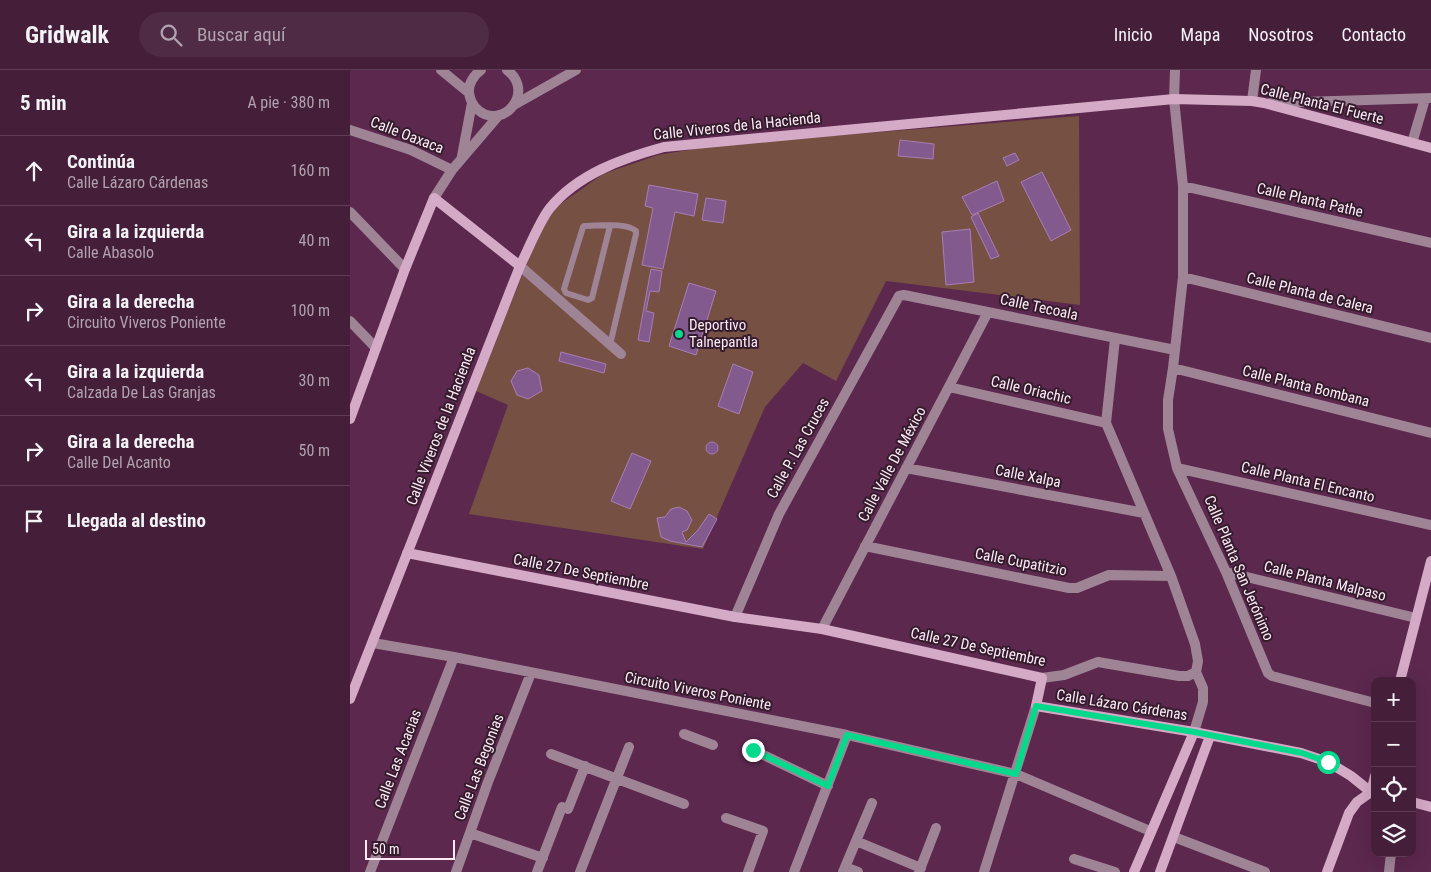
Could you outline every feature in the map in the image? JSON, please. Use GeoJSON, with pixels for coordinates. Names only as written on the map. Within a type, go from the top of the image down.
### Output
{"type":"FeatureCollection","features":[{"type":"Feature","properties":{"kind":"street"},"geometry":{"type":"LineString","coordinates":[[441,70],[469,92]]}},
{"type":"Feature","properties":{"kind":"street"},"geometry":{"type":"LineString","coordinates":[[481,70],[476,73],[471,82],[469,92],[472,103],[486,115],[499,115],[507,112],[576,70]]}},
{"type":"Feature","properties":{"kind":"street"},"geometry":{"type":"LineString","coordinates":[[507,70],[513,74],[518,84],[518,95],[514,106]]}},
{"type":"Feature","properties":{"kind":"street","name":"Calle Planta San Jerónimo"},"geometry":{"type":"LineString","coordinates":[[1175,70],[1174,99],[1183,186],[1182,277],[1174,368],[1168,400],[1168,429],[1177,468],[1226,572],[1265,668],[1272,676],[1371,701]]}},
{"type":"Feature","properties":{"kind":"street"},"geometry":{"type":"LineString","coordinates":[[1252,101],[1256,70]]}},
{"type":"Feature","properties":{"kind":"street"},"geometry":{"type":"LineString","coordinates":[[1264,103],[1428,98],[1412,143]]}},
{"type":"Feature","properties":{"kind":"street","name":"Calle Planta El Fuerte"},"geometry":{"type":"LineString","coordinates":[[1174,99],[1264,103],[1431,148]]}},
{"type":"Feature","properties":{"kind":"street","name":"Calle Viveros de la Hacienda"},"geometry":{"type":"LineString","coordinates":[[350,699],[520,266],[549,209],[566,192],[601,169],[638,154],[664,147],[1174,99]]}},
{"type":"Feature","properties":{"kind":"street"},"geometry":{"type":"LineString","coordinates":[[461,159],[472,103]]}},
{"type":"Feature","properties":{"kind":"street"},"geometry":{"type":"LineString","coordinates":[[350,419],[405,269],[434,198],[452,170],[499,115]]}},
{"type":"Feature","properties":{"kind":"street","name":"Calle Oaxaca"},"geometry":{"type":"LineString","coordinates":[[350,130],[411,150],[452,170]]}},
{"type":"Feature","properties":{"kind":"street","name":"Calle Planta Pathe"},"geometry":{"type":"LineString","coordinates":[[1183,186],[1431,243]]}},
{"type":"Feature","properties":{"kind":"street"},"geometry":{"type":"LineString","coordinates":[[434,198],[520,266],[621,354]]}},
{"type":"Feature","properties":{"kind":"street"},"geometry":{"type":"LineString","coordinates":[[350,212],[405,269]]}},
{"type":"Feature","properties":{"kind":"street","name":"Calle Planta de Calera"},"geometry":{"type":"LineString","coordinates":[[1182,277],[1431,338]]}},
{"type":"Feature","properties":{"kind":"street","name":"Calle Tecoala"},"geometry":{"type":"LineString","coordinates":[[898,297],[904,295],[1175,350]]}},
{"type":"Feature","properties":{"kind":"street","name":"Calle P. Las Cruces"},"geometry":{"type":"LineString","coordinates":[[736,618],[780,514],[898,297]]}},
{"type":"Feature","properties":{"kind":"street","name":"Calle Valle De México"},"geometry":{"type":"LineString","coordinates":[[822,629],[988,312]]}},
{"type":"Feature","properties":{"kind":"street"},"geometry":{"type":"LineString","coordinates":[[350,321],[376,348]]}},
{"type":"Feature","properties":{"kind":"street"},"geometry":{"type":"LineString","coordinates":[[1115,339],[1106,423],[1171,576],[1195,644],[1198,661],[1196,672],[1203,688],[1203,702],[1194,732],[1134,872]]}},
{"type":"Feature","properties":{"kind":"street","name":"Calle Planta Bombana"},"geometry":{"type":"LineString","coordinates":[[1174,368],[1431,433]]}},
{"type":"Feature","properties":{"kind":"street","name":"Calle Oriachic"},"geometry":{"type":"LineString","coordinates":[[949,387],[1106,423]]}},
{"type":"Feature","properties":{"kind":"street","name":"Calle Xalpa"},"geometry":{"type":"LineString","coordinates":[[906,468],[1144,514]]}},
{"type":"Feature","properties":{"kind":"street","name":"Calle Planta El Encanto"},"geometry":{"type":"LineString","coordinates":[[1177,468],[1431,525]]}},
{"type":"Feature","properties":{"kind":"street","name":"Calle Cupatitzio"},"geometry":{"type":"LineString","coordinates":[[865,546],[1069,588],[1076,588],[1109,574],[1171,576]]}},
{"type":"Feature","properties":{"kind":"street","name":"Calle 27 De Septiembre"},"geometry":{"type":"LineString","coordinates":[[407,553],[736,618],[822,629],[1042,678],[1064,675],[1098,662],[1179,676],[1188,676],[1196,672]]}},
{"type":"Feature","properties":{"kind":"street"},"geometry":{"type":"LineString","coordinates":[[1401,677],[1431,561]]}},
{"type":"Feature","properties":{"kind":"street","name":"Calle Planta Malpaso"},"geometry":{"type":"LineString","coordinates":[[1226,572],[1416,618]]}},
{"type":"Feature","properties":{"kind":"street","name":"Circuito Viveros Poniente"},"geometry":{"type":"LineString","coordinates":[[373,643],[454,657],[847,735],[1016,774],[1150,831]]}},
{"type":"Feature","properties":{"kind":"street","name":"Calle Las Acacias"},"geometry":{"type":"LineString","coordinates":[[370,872],[454,657]]}},
{"type":"Feature","properties":{"kind":"street","name":"Calle Las Begonias"},"geometry":{"type":"LineString","coordinates":[[456,872],[488,782],[531,673]]}},
{"type":"Feature","properties":{"kind":"street"},"geometry":{"type":"LineString","coordinates":[[984,872],[1016,774],[1036,706],[1042,678]]}},
{"type":"Feature","properties":{"kind":"street","name":"Calle Lázaro Cárdenas"},"geometry":{"type":"LineString","coordinates":[[1036,706],[1194,732],[1302,753],[1328,762],[1371,791]]}},
{"type":"Feature","properties":{"kind":"street"},"geometry":{"type":"LineString","coordinates":[[684,734],[713,745]]}},
{"type":"Feature","properties":{"kind":"street"},"geometry":{"type":"LineString","coordinates":[[794,872],[847,735]]}},
{"type":"Feature","properties":{"kind":"street"},"geometry":{"type":"LineString","coordinates":[[1160,872],[1210,736]]}},
{"type":"Feature","properties":{"kind":"street"},"geometry":{"type":"LineString","coordinates":[[580,872],[629,748]]}},
{"type":"Feature","properties":{"kind":"street"},"geometry":{"type":"LineString","coordinates":[[753,750],[828,786]]}},
{"type":"Feature","properties":{"kind":"street"},"geometry":{"type":"LineString","coordinates":[[551,754],[684,804]]}},
{"type":"Feature","properties":{"kind":"street"},"geometry":{"type":"LineString","coordinates":[[537,872],[585,766]]}},
{"type":"Feature","properties":{"kind":"street"},"geometry":{"type":"LineString","coordinates":[[1327,872],[1349,813],[1357,802],[1371,794]]}},
{"type":"Feature","properties":{"kind":"street"},"geometry":{"type":"LineString","coordinates":[[858,872],[844,870],[872,803]]}},
{"type":"Feature","properties":{"kind":"street"},"geometry":{"type":"LineString","coordinates":[[1416,803],[1431,807]]}},
{"type":"Feature","properties":{"kind":"street"},"geometry":{"type":"LineString","coordinates":[[726,818],[763,831],[748,872]]}},
{"type":"Feature","properties":{"kind":"street"},"geometry":{"type":"LineString","coordinates":[[856,841],[920,870],[936,828]]}},
{"type":"Feature","properties":{"kind":"street"},"geometry":{"type":"LineString","coordinates":[[470,833],[543,858]]}},
{"type":"Feature","properties":{"kind":"street"},"geometry":{"type":"LineString","coordinates":[[1174,837],[1245,869],[1266,872]]}},
{"type":"Feature","properties":{"kind":"street"},"geometry":{"type":"LineString","coordinates":[[1389,872],[1391,857]]}},
{"type":"Feature","properties":{"kind":"street"},"geometry":{"type":"LineString","coordinates":[[1074,859],[1115,872]]}},
{"type":"Feature","properties":{"kind":"lane"},"geometry":{"type":"LineString","coordinates":[[610,226],[592,298],[588,300],[566,293],[564,289],[582,227],[610,226],[628,226],[632,228],[636,234],[610,345]]}},
{"type":"Feature","properties":{"kind":"shaded area","name":"Deportivo Talnepantla"},"geometry":{"type":"Polygon","coordinates":[[[1079,116],[1080,305],[886,281],[836,381],[803,363],[765,407],[703,549],[469,514],[508,405],[476,391],[529,258],[552,210],[603,174],[658,155],[719,145],[1079,116]]]}},
{"type":"Feature","properties":{"kind":"building"},"geometry":{"type":"Polygon","coordinates":[[[900,140],[934,144],[933,159],[898,156],[900,140]]]}},
{"type":"Feature","properties":{"kind":"building"},"geometry":{"type":"Polygon","coordinates":[[[1015,153],[1019,160],[1007,166],[1003,158],[1015,153]]]}},
{"type":"Feature","properties":{"kind":"building"},"geometry":{"type":"Polygon","coordinates":[[[1042,172],[1071,230],[1051,241],[1021,182],[1042,172]]]}},
{"type":"Feature","properties":{"kind":"building"},"geometry":{"type":"Polygon","coordinates":[[[997,181],[1004,201],[972,215],[962,197],[997,181]]]}},
{"type":"Feature","properties":{"kind":"building"},"geometry":{"type":"Polygon","coordinates":[[[649,185],[698,194],[694,216],[675,212],[663,269],[642,265],[653,208],[645,206],[649,185]]]}},
{"type":"Feature","properties":{"kind":"building"},"geometry":{"type":"Polygon","coordinates":[[[706,198],[726,201],[723,223],[702,220],[706,198]]]}},
{"type":"Feature","properties":{"kind":"building"},"geometry":{"type":"Polygon","coordinates":[[[978,213],[999,256],[991,259],[971,217],[978,213]]]}},
{"type":"Feature","properties":{"kind":"building"},"geometry":{"type":"Polygon","coordinates":[[[970,229],[974,282],[946,285],[942,232],[970,229]]]}},
{"type":"Feature","properties":{"kind":"building"},"geometry":{"type":"Polygon","coordinates":[[[651,269],[662,271],[659,292],[650,291],[646,311],[654,313],[649,342],[638,340],[651,269]]]}},
{"type":"Feature","properties":{"kind":"building"},"geometry":{"type":"Polygon","coordinates":[[[689,283],[716,291],[696,355],[669,346],[689,283]]]}},
{"type":"Feature","properties":{"kind":"building"},"geometry":{"type":"Polygon","coordinates":[[[561,352],[606,364],[604,373],[559,361],[561,352]]]}},
{"type":"Feature","properties":{"kind":"building"},"geometry":{"type":"Polygon","coordinates":[[[733,364],[753,372],[739,414],[718,406],[733,364]]]}},
{"type":"Feature","properties":{"kind":"building"},"geometry":{"type":"Polygon","coordinates":[[[528,368],[539,375],[542,391],[528,399],[517,395],[511,381],[517,371],[528,368]]]}},
{"type":"Feature","properties":{"kind":"building"},"geometry":{"type":"Polygon","coordinates":[[[714,442],[717,443],[717,453],[710,454],[707,453],[706,446],[707,443],[714,442]]]}},
{"type":"Feature","properties":{"kind":"building"},"geometry":{"type":"Polygon","coordinates":[[[632,453],[651,461],[630,509],[611,501],[632,453]]]}},
{"type":"Feature","properties":{"kind":"building"},"geometry":{"type":"Polygon","coordinates":[[[679,507],[687,511],[692,520],[687,530],[682,532],[686,542],[698,530],[709,514],[717,519],[702,547],[670,541],[661,537],[657,518],[665,517],[671,509],[679,507]]]}},
{"type":"Feature","properties":{"kind":"place","name":"Deportivo Talnepantla"},"geometry":{"type":"Point","coordinates":[679,334]}},
{"type":"Feature","properties":{"kind":"route"},"geometry":{"type":"LineString","coordinates":[[753,750],[828,786],[847,735],[1016,774],[1036,706],[1194,732],[1302,753],[1328,762]]}}]}
